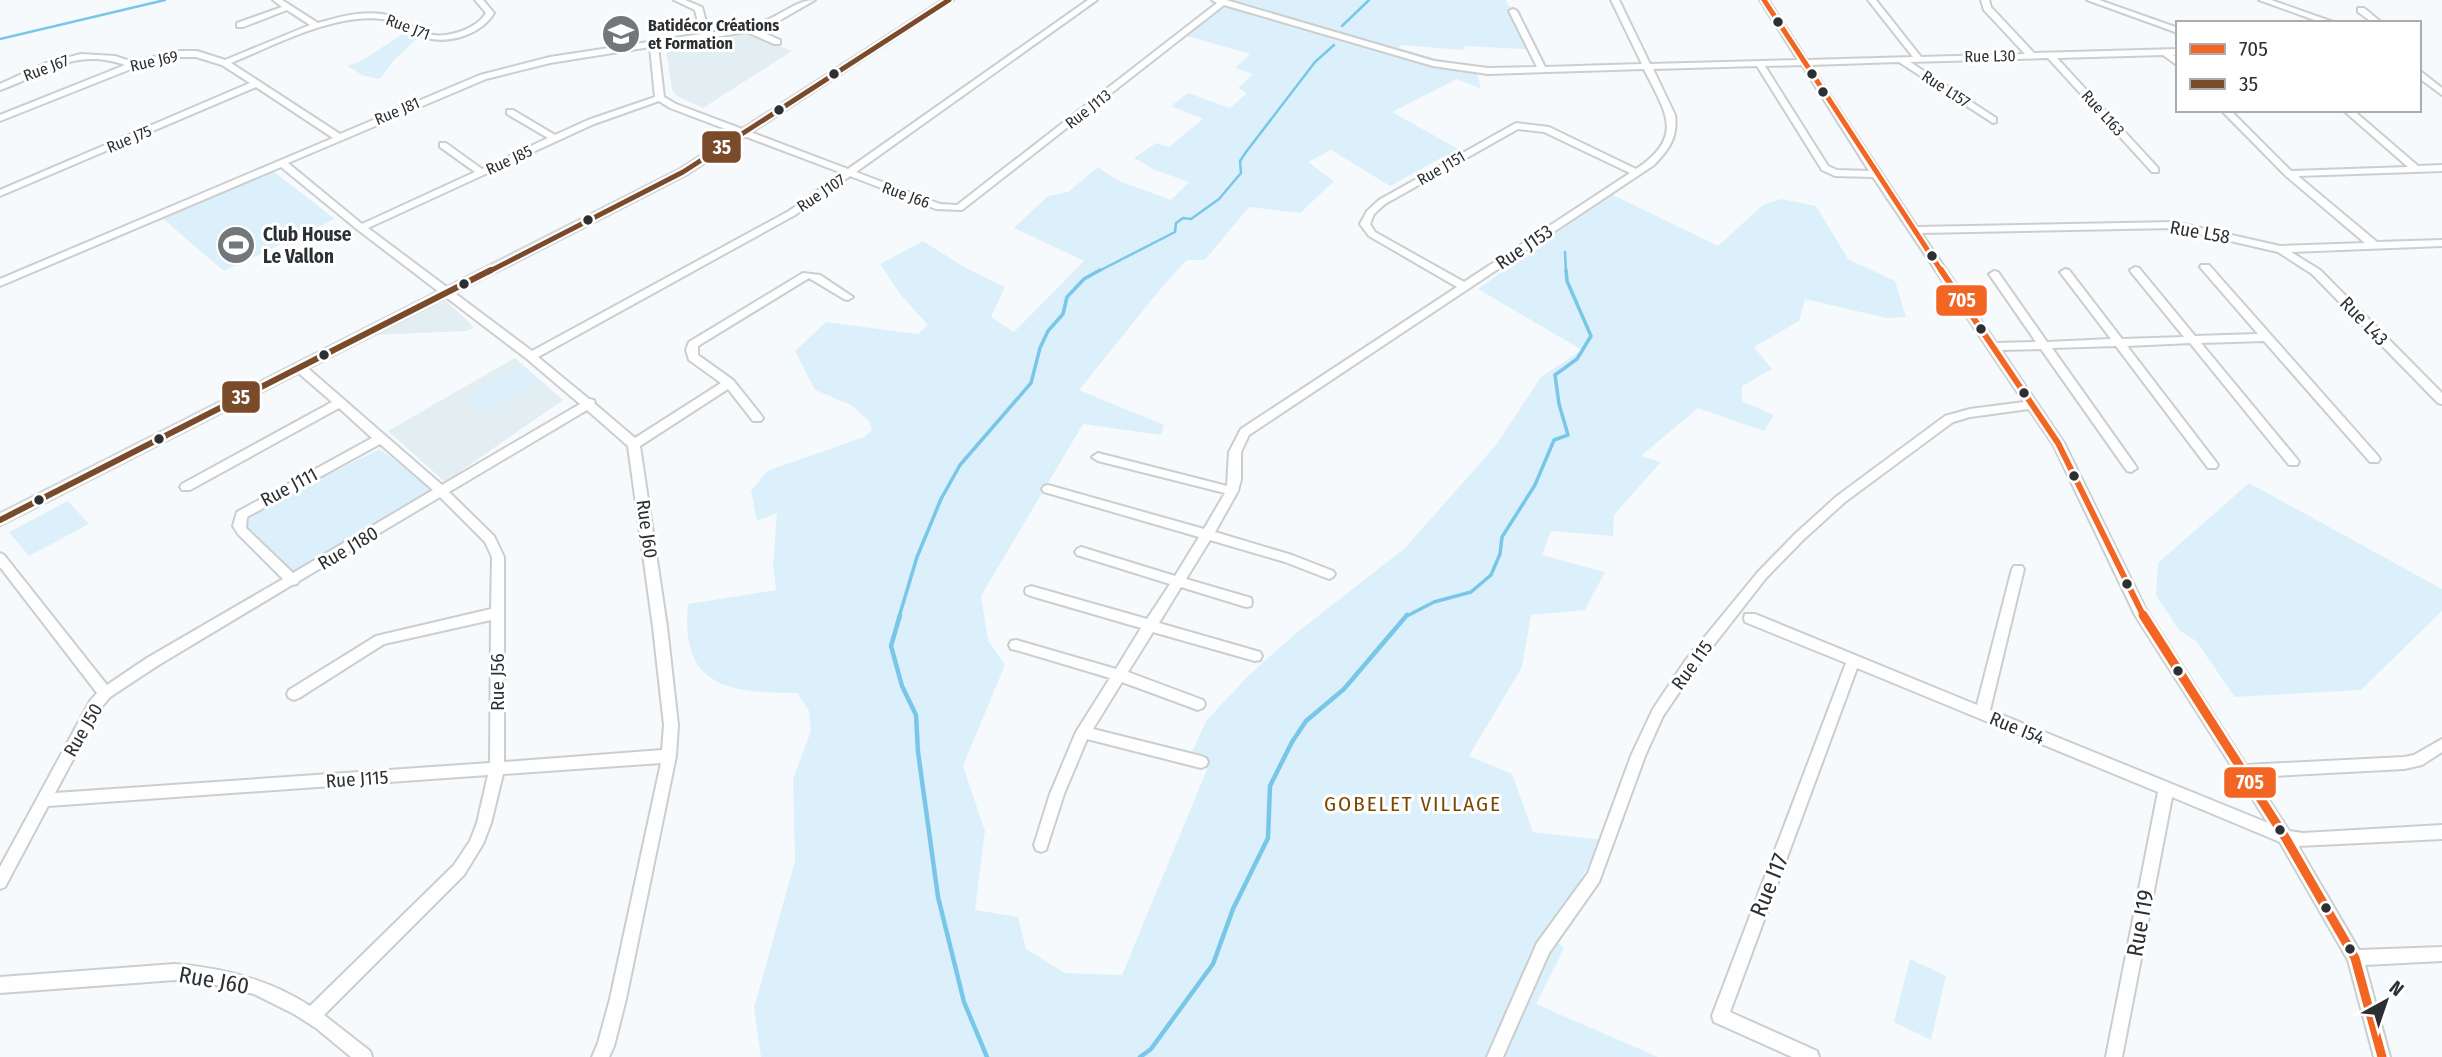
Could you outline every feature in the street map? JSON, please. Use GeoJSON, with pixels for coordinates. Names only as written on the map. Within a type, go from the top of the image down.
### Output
{"type":"FeatureCollection","features":[{"type":"Feature","properties":{"kind":"main road"},"geometry":{"type":"LineString","coordinates":[[0,520],[683,172],[949,0]]}},
{"type":"Feature","properties":{"kind":"street","name":"Rue J71"},"geometry":{"type":"LineString","coordinates":[[225,64],[318,27],[355,16],[375,16],[404,22],[422,35],[440,37],[469,29],[488,19],[490,13],[479,0]]}},
{"type":"Feature","properties":{"kind":"street"},"geometry":{"type":"LineString","coordinates":[[678,0],[699,9],[706,36]]}},
{"type":"Feature","properties":{"kind":"street","name":"Rue J81"},"geometry":{"type":"LineString","coordinates":[[0,283],[337,136],[483,76],[550,60],[748,29],[772,21],[811,0]]}},
{"type":"Feature","properties":{"kind":"street","name":"Rue J107"},"geometry":{"type":"LineString","coordinates":[[531,356],[772,225],[850,174],[1093,0]]}},
{"type":"Feature","properties":{"kind":"street","name":"Rue J153"},"geometry":{"type":"LineString","coordinates":[[1232,491],[1235,452],[1245,432],[1637,173],[1661,154],[1672,133],[1671,115],[1615,0]]}},
{"type":"Feature","properties":{"kind":"street"},"geometry":{"type":"LineString","coordinates":[[1764,0],[1876,174],[2058,443],[2140,611],[2285,837],[2355,958],[2382,1057]]}},
{"type":"Feature","properties":{"kind":"street"},"geometry":{"type":"LineString","coordinates":[[1872,0],[1918,58]]}},
{"type":"Feature","properties":{"kind":"street"},"geometry":{"type":"LineString","coordinates":[[1985,0],[1987,8],[2031,55]]}},
{"type":"Feature","properties":{"kind":"street"},"geometry":{"type":"LineString","coordinates":[[2091,0],[2176,30]]}},
{"type":"Feature","properties":{"kind":"street"},"geometry":{"type":"LineString","coordinates":[[2263,0],[2326,21]]}},
{"type":"Feature","properties":{"kind":"street","name":"Rue L30"},"geometry":{"type":"LineString","coordinates":[[1219,1],[1450,67],[1488,71],[2176,52]]}},
{"type":"Feature","properties":{"kind":"street","name":"Rue J113"},"geometry":{"type":"LineString","coordinates":[[950,209],[959,208],[971,201],[1219,1]]}},
{"type":"Feature","properties":{"kind":"street"},"geometry":{"type":"LineString","coordinates":[[240,25],[286,3],[318,27]]}},
{"type":"Feature","properties":{"kind":"street"},"geometry":{"type":"LineString","coordinates":[[2361,10],[2375,21]]}},
{"type":"Feature","properties":{"kind":"street"},"geometry":{"type":"LineString","coordinates":[[1513,11],[1543,71]]}},
{"type":"Feature","properties":{"kind":"street"},"geometry":{"type":"LineString","coordinates":[[748,29],[777,42]]}},
{"type":"Feature","properties":{"kind":"street"},"geometry":{"type":"LineString","coordinates":[[654,44],[660,98],[673,106],[744,134]]}},
{"type":"Feature","properties":{"kind":"street"},"geometry":{"type":"LineString","coordinates":[[2165,52],[2176,62]]}},
{"type":"Feature","properties":{"kind":"street","name":"Rue J69"},"geometry":{"type":"LineString","coordinates":[[0,118],[133,65],[179,54],[197,54],[225,64],[337,136]]}},
{"type":"Feature","properties":{"kind":"street","name":"Rue J67"},"geometry":{"type":"LineString","coordinates":[[0,87],[48,65],[87,55],[103,55],[133,65]]}},
{"type":"Feature","properties":{"kind":"street","name":"Rue L163"},"geometry":{"type":"LineString","coordinates":[[2050,55],[2155,170]]}},
{"type":"Feature","properties":{"kind":"street","name":"Rue L157"},"geometry":{"type":"LineString","coordinates":[[1900,59],[1993,120]]}},
{"type":"Feature","properties":{"kind":"street"},"geometry":{"type":"LineString","coordinates":[[1759,63],[1825,168],[1835,173],[1876,174]]}},
{"type":"Feature","properties":{"kind":"street"},"geometry":{"type":"LineString","coordinates":[[2421,75],[2442,92]]}},
{"type":"Feature","properties":{"kind":"street","name":"Rue J75"},"geometry":{"type":"LineString","coordinates":[[0,194],[257,83]]}},
{"type":"Feature","properties":{"kind":"street","name":"Rue J85"},"geometry":{"type":"LineString","coordinates":[[361,228],[591,121],[660,98]]}},
{"type":"Feature","properties":{"kind":"street"},"geometry":{"type":"LineString","coordinates":[[510,112],[554,138]]}},
{"type":"Feature","properties":{"kind":"street"},"geometry":{"type":"LineString","coordinates":[[2227,112],[2289,174],[2375,246]]}},
{"type":"Feature","properties":{"kind":"street"},"geometry":{"type":"LineString","coordinates":[[2349,112],[2415,168]]}},
{"type":"Feature","properties":{"kind":"street","name":"Rue J151"},"geometry":{"type":"LineString","coordinates":[[1464,287],[1372,234],[1365,224],[1370,212],[1393,196],[1516,126],[1546,129],[1637,173]]}},
{"type":"Feature","properties":{"kind":"street","name":"Rue J66"},"geometry":{"type":"LineString","coordinates":[[744,134],[950,209]]}},
{"type":"Feature","properties":{"kind":"street"},"geometry":{"type":"LineString","coordinates":[[443,145],[482,173]]}},
{"type":"Feature","properties":{"kind":"street"},"geometry":{"type":"LineString","coordinates":[[281,162],[361,228],[590,403],[634,444],[729,383]]}},
{"type":"Feature","properties":{"kind":"street"},"geometry":{"type":"LineString","coordinates":[[2289,174],[2442,168]]}},
{"type":"Feature","properties":{"kind":"street","name":"Rue L58"},"geometry":{"type":"LineString","coordinates":[[1915,230],[2174,225],[2280,249],[2442,243]]}},
{"type":"Feature","properties":{"kind":"street","name":"Rue L43"},"geometry":{"type":"LineString","coordinates":[[2280,249],[2316,272],[2442,400]]}},
{"type":"Feature","properties":{"kind":"street"},"geometry":{"type":"LineString","coordinates":[[2205,267],[2374,459]]}},
{"type":"Feature","properties":{"kind":"street"},"geometry":{"type":"LineString","coordinates":[[2135,270],[2293,462]]}},
{"type":"Feature","properties":{"kind":"street"},"geometry":{"type":"LineString","coordinates":[[2064,272],[2212,465]]}},
{"type":"Feature","properties":{"kind":"street"},"geometry":{"type":"LineString","coordinates":[[1994,274],[2131,468]]}},
{"type":"Feature","properties":{"kind":"street"},"geometry":{"type":"LineString","coordinates":[[757,418],[729,383],[693,356],[693,344],[807,275],[816,277],[848,297]]}},
{"type":"Feature","properties":{"kind":"street"},"geometry":{"type":"LineString","coordinates":[[1994,347],[2267,337]]}},
{"type":"Feature","properties":{"kind":"street","name":"Rue J56"},"geometry":{"type":"LineString","coordinates":[[299,367],[442,492],[490,539],[498,557],[496,769],[484,823],[476,845],[459,870],[313,1014]]}},
{"type":"Feature","properties":{"kind":"street"},"geometry":{"type":"LineString","coordinates":[[186,487],[340,403]]}},
{"type":"Feature","properties":{"kind":"street","name":"Rue J180"},"geometry":{"type":"LineString","coordinates":[[106,693],[152,662],[590,403]]}},
{"type":"Feature","properties":{"kind":"street","name":"Rue I15"},"geometry":{"type":"LineString","coordinates":[[1495,1057],[1543,948],[1594,877],[1622,795],[1658,713],[1690,665],[1762,575],[1841,499],[1950,419],[1970,413],[2031,404]]}},
{"type":"Feature","properties":{"kind":"street","name":"Rue J111"},"geometry":{"type":"LineString","coordinates":[[293,581],[242,531],[239,526],[241,515],[379,439]]}},
{"type":"Feature","properties":{"kind":"street","name":"Rue J60"},"geometry":{"type":"LineString","coordinates":[[600,1057],[606,1046],[618,999],[669,756],[671,726],[634,444]]}},
{"type":"Feature","properties":{"kind":"street"},"geometry":{"type":"LineString","coordinates":[[1041,845],[1062,781],[1083,732],[1232,491],[1098,457]]}},
{"type":"Feature","properties":{"kind":"street"},"geometry":{"type":"LineString","coordinates":[[1048,489],[1288,558],[1329,574]]}},
{"type":"Feature","properties":{"kind":"street"},"geometry":{"type":"LineString","coordinates":[[1081,552],[1246,602]]}},
{"type":"Feature","properties":{"kind":"street","name":"Rue J50"},"geometry":{"type":"LineString","coordinates":[[0,558],[106,693],[95,705],[0,882]]}},
{"type":"Feature","properties":{"kind":"street"},"geometry":{"type":"LineString","coordinates":[[1982,714],[2018,569]]}},
{"type":"Feature","properties":{"kind":"street"},"geometry":{"type":"LineString","coordinates":[[1031,591],[1255,656]]}},
{"type":"Feature","properties":{"kind":"street"},"geometry":{"type":"LineString","coordinates":[[295,695],[381,639],[498,613]]}},
{"type":"Feature","properties":{"kind":"street","name":"Rue I54"},"geometry":{"type":"LineString","coordinates":[[1749,618],[2285,837],[2303,840],[2442,832]]}},
{"type":"Feature","properties":{"kind":"street"},"geometry":{"type":"LineString","coordinates":[[1016,645],[1119,675],[1198,704]]}},
{"type":"Feature","properties":{"kind":"street","name":"Rue I17"},"geometry":{"type":"LineString","coordinates":[[1811,1057],[1720,1016],[1853,661]]}},
{"type":"Feature","properties":{"kind":"street"},"geometry":{"type":"LineString","coordinates":[[1083,732],[1201,762]]}},
{"type":"Feature","properties":{"kind":"street"},"geometry":{"type":"LineString","coordinates":[[2243,771],[2404,763],[2417,761],[2442,745]]}},
{"type":"Feature","properties":{"kind":"street","name":"Rue J115"},"geometry":{"type":"LineString","coordinates":[[45,800],[669,756]]}},
{"type":"Feature","properties":{"kind":"street","name":"Rue I19"},"geometry":{"type":"LineString","coordinates":[[2114,1057],[2166,789]]}},
{"type":"Feature","properties":{"kind":"street"},"geometry":{"type":"LineString","coordinates":[[2355,958],[2442,954]]}},
{"type":"Feature","properties":{"kind":"street","name":"Rue J60"},"geometry":{"type":"LineString","coordinates":[[0,985],[197,972],[259,988],[313,1014],[364,1057]]}},
{"type":"Feature","properties":{"kind":"shaded area"},"geometry":{"type":"Polygon","coordinates":[[[1226,0],[1506,0],[1509,6],[1517,8],[1539,50],[1465,46],[1464,50],[1400,45],[1399,48],[1438,59],[1475,65],[1481,89],[1457,79],[1392,112],[1458,149],[1390,186],[1331,150],[1308,162],[1334,181],[1300,213],[1249,207],[1205,260],[1187,260],[1079,390],[1164,425],[1161,435],[1083,424],[981,596],[988,640],[1005,665],[963,766],[985,831],[975,910],[1018,917],[1026,949],[1065,973],[1122,975],[1210,762],[1192,752],[1206,721],[1248,676],[1295,634],[1405,548],[1496,445],[1541,377],[1582,350],[1478,289],[1611,194],[1718,246],[1763,205],[1781,199],[1816,206],[1848,259],[1895,281],[1906,317],[1886,318],[1805,299],[1799,321],[1754,347],[1772,369],[1742,386],[1742,401],[1774,415],[1764,431],[1698,408],[1641,456],[1661,462],[1614,515],[1613,536],[1551,531],[1542,555],[1605,572],[1585,610],[1531,615],[1522,667],[1469,756],[1512,774],[1533,832],[1604,840],[1549,932],[1564,949],[1536,1004],[1658,1057],[761,1057],[754,1008],[795,861],[793,779],[811,731],[809,711],[797,693],[772,693],[730,687],[714,680],[701,669],[692,653],[688,632],[688,604],[776,590],[773,565],[777,513],[757,521],[751,491],[767,471],[864,437],[872,430],[869,421],[851,405],[815,390],[795,351],[826,322],[918,334],[928,325],[900,294],[880,264],[923,241],[966,268],[1005,287],[991,317],[1014,332],[1084,261],[1014,228],[1048,196],[1068,192],[1098,167],[1117,180],[1171,200],[1189,182],[1155,170],[1134,158],[1156,143],[1169,147],[1203,119],[1171,106],[1188,93],[1230,108],[1247,93],[1238,88],[1253,74],[1235,68],[1250,54],[1187,36],[1230,2],[1226,0]]]}},
{"type":"Feature","properties":{"kind":"shaded area"},"geometry":{"type":"Polygon","coordinates":[[[410,29],[419,37],[395,59],[380,79],[364,76],[347,66],[363,60],[410,29]]]}},
{"type":"Feature","properties":{"kind":"shaded area"},"geometry":{"type":"Polygon","coordinates":[[[748,34],[792,51],[703,108],[677,96],[672,89],[666,51],[748,34]]]}},
{"type":"Feature","properties":{"kind":"shaded area","name":"Club House Le Vallon"},"geometry":{"type":"Polygon","coordinates":[[[273,171],[335,219],[224,271],[163,219],[273,171]]]}},
{"type":"Feature","properties":{"kind":"shaded area"},"geometry":{"type":"Polygon","coordinates":[[[444,299],[474,327],[467,331],[373,335],[444,299]]]}},
{"type":"Feature","properties":{"kind":"shaded area"},"geometry":{"type":"Polygon","coordinates":[[[515,358],[563,400],[445,482],[388,431],[515,358]]]}},
{"type":"Feature","properties":{"kind":"shaded area"},"geometry":{"type":"Polygon","coordinates":[[[521,366],[540,381],[483,413],[464,398],[521,366]]]}},
{"type":"Feature","properties":{"kind":"shaded area"},"geometry":{"type":"Polygon","coordinates":[[[380,449],[438,492],[296,575],[242,525],[244,515],[380,449]]]}},
{"type":"Feature","properties":{"kind":"shaded area"},"geometry":{"type":"Polygon","coordinates":[[[2249,483],[2442,589],[2442,611],[2361,690],[2235,697],[2196,641],[2179,630],[2156,595],[2158,563],[2249,483]]]}},
{"type":"Feature","properties":{"kind":"shaded area"},"geometry":{"type":"Polygon","coordinates":[[[68,501],[89,524],[29,556],[9,532],[68,501]]]}},
{"type":"Feature","properties":{"kind":"shaded area"},"geometry":{"type":"Polygon","coordinates":[[[1910,959],[1946,976],[1931,1040],[1894,1022],[1910,959]]]}},
{"type":"Feature","properties":{"kind":"waterway"},"geometry":{"type":"LineString","coordinates":[[0,39],[165,0]]}},
{"type":"Feature","properties":{"kind":"waterway"},"geometry":{"type":"LineString","coordinates":[[1342,26],[1369,0]]}},
{"type":"Feature","properties":{"kind":"waterway"},"geometry":{"type":"LineString","coordinates":[[1097,272],[1175,232],[1176,223],[1183,218],[1191,219],[1219,199],[1241,173],[1240,161],[1246,152],[1315,62],[1334,45]]}},
{"type":"Feature","properties":{"kind":"waterway"},"geometry":{"type":"LineString","coordinates":[[1565,252],[1566,272]]}},
{"type":"Feature","properties":{"kind":"waterway"},"geometry":{"type":"LineString","coordinates":[[899,617],[917,557],[941,499],[960,465],[1031,383],[1040,348],[1048,331],[1063,314],[1067,297],[1084,279],[1100,270]]}},
{"type":"Feature","properties":{"kind":"waterway"},"geometry":{"type":"LineString","coordinates":[[1406,617],[1434,602],[1471,592],[1491,575],[1500,554],[1502,537],[1535,485],[1554,440],[1568,435],[1559,404],[1555,375],[1577,359],[1591,336],[1567,281],[1566,270]]}},
{"type":"Feature","properties":{"kind":"waterway"},"geometry":{"type":"LineString","coordinates":[[900,615],[891,646],[902,686],[916,715],[918,752],[938,897],[964,1002],[987,1057]]}},
{"type":"Feature","properties":{"kind":"waterway"},"geometry":{"type":"LineString","coordinates":[[1140,1057],[1151,1049],[1213,964],[1233,909],[1268,838],[1270,786],[1292,742],[1306,721],[1344,689],[1406,617]]}},
{"type":"Feature","properties":{"kind":"transit line","name":"35"},"geometry":{"type":"LineString","coordinates":[[0,520],[683,172],[949,0]]}},
{"type":"Feature","properties":{"kind":"transit line","name":"705"},"geometry":{"type":"LineString","coordinates":[[1764,0],[1876,174],[2058,443],[2140,611],[2285,837],[2355,958],[2382,1057]]}},
{"type":"Feature","properties":{"kind":"place","name":"Batidécor Créations et Formation"},"geometry":{"type":"Point","coordinates":[621,34]}},
{"type":"Feature","properties":{"kind":"place","name":"Club House Le Vallon"},"geometry":{"type":"Point","coordinates":[236,245]}},
{"type":"Feature","properties":{"kind":"district","name":"GOBELET VILLAGE"},"geometry":{"type":"Point","coordinates":[1413,804]}}]}
